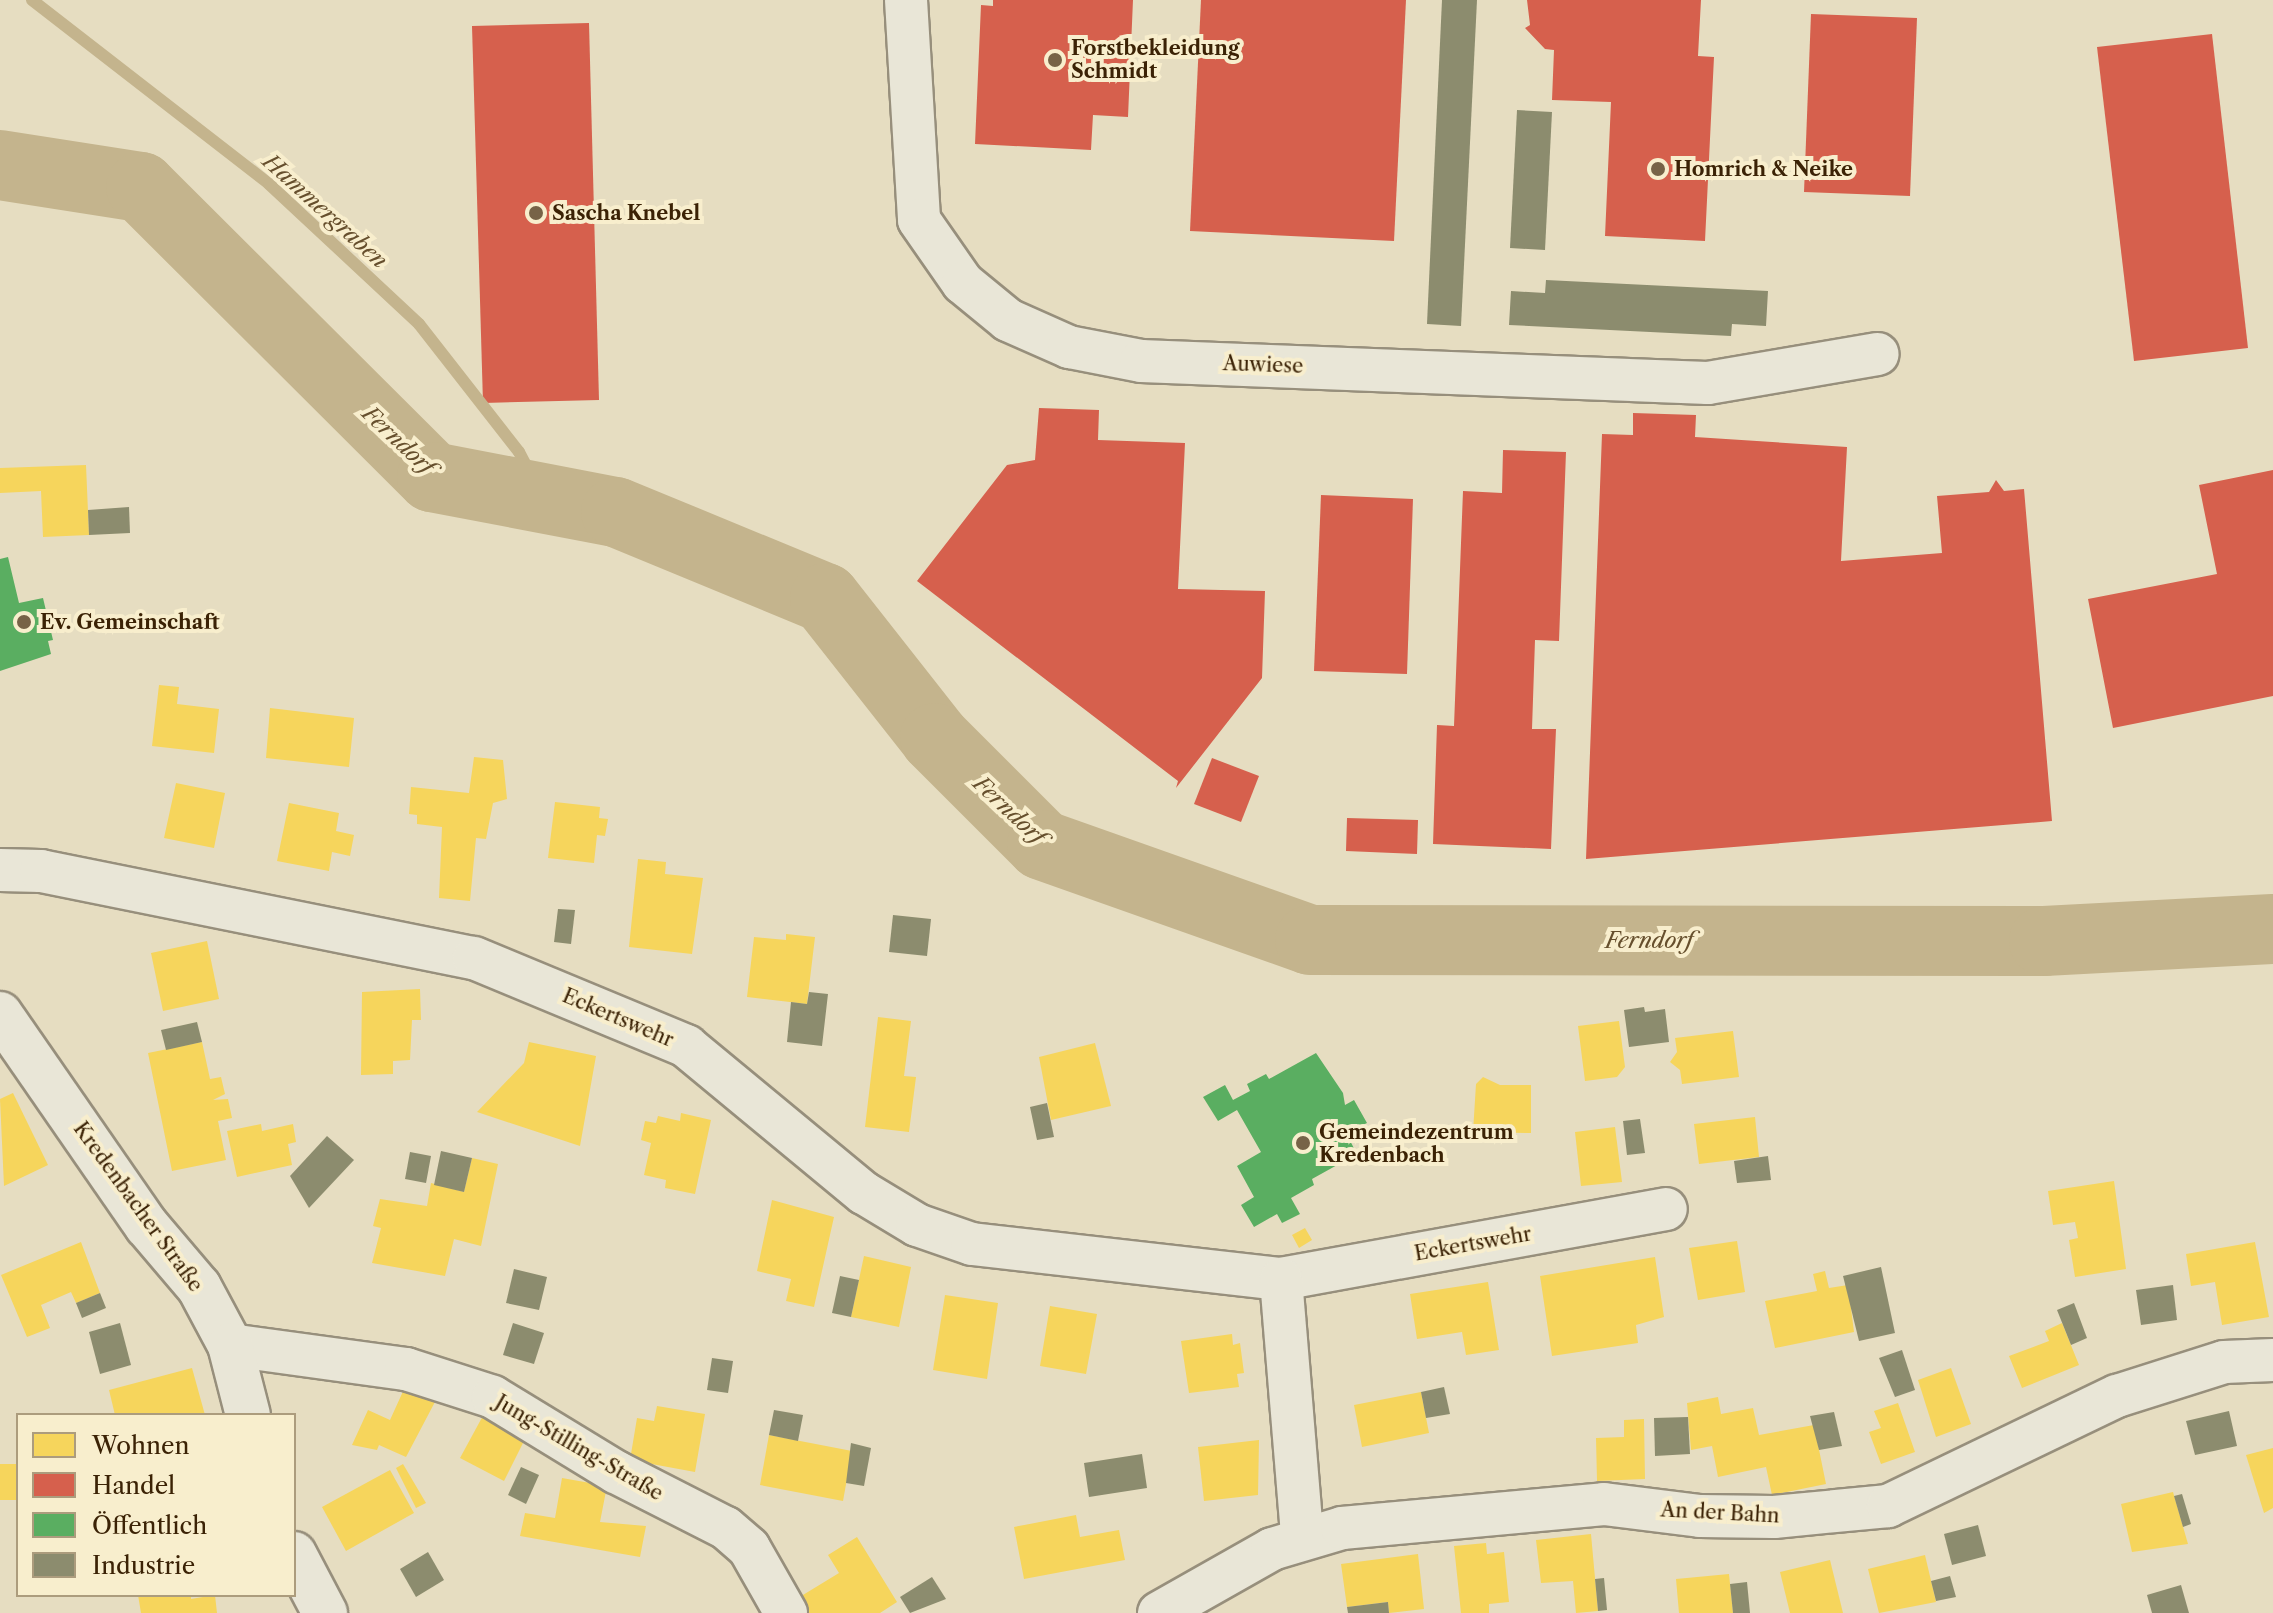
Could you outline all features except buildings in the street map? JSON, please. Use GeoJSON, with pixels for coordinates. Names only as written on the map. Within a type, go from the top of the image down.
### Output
{"type":"FeatureCollection","features":[{"type":"Feature","properties":{"kind":"main road","name":"Kredenbacher Straße"},"geometry":{"type":"LineString","coordinates":[[0,1014],[147,1226],[199,1287],[230,1345],[247,1413]]}},
{"type":"Feature","properties":{"kind":"main road"},"geometry":{"type":"LineString","coordinates":[[296,1558],[325,1613]]}},
{"type":"Feature","properties":{"kind":"street","name":"Auwiese"},"geometry":{"type":"LineString","coordinates":[[906,0],[919,220],[963,283],[1008,320],[1069,347],[1141,361],[1708,383],[1878,354]]}},
{"type":"Feature","properties":{"kind":"street","name":"Eckertswehr"},"geometry":{"type":"LineString","coordinates":[[0,870],[41,871],[474,958],[686,1046],[864,1193],[917,1225],[972,1244],[1281,1279],[1666,1209]]}},
{"type":"Feature","properties":{"kind":"street"},"geometry":{"type":"LineString","coordinates":[[1281,1279],[1302,1536]]}},
{"type":"Feature","properties":{"kind":"street","name":"Jung-Stilling-Straße"},"geometry":{"type":"LineString","coordinates":[[230,1345],[406,1369],[493,1397],[616,1472],[726,1528],[749,1548],[786,1613]]}},
{"type":"Feature","properties":{"kind":"street","name":"An der Bahn"},"geometry":{"type":"LineString","coordinates":[[1159,1613],[1302,1536],[1604,1504],[1700,1516],[1774,1517],[1888,1506],[2117,1396],[2224,1362],[2273,1360]]}},
{"type":"Feature","properties":{"kind":"waterway","name":"Hammergraben"},"geometry":{"type":"LineString","coordinates":[[32,0],[269,184],[419,324],[519,452],[543,498]]}},
{"type":"Feature","properties":{"kind":"waterway","name":"Ferndorf"},"geometry":{"type":"LineString","coordinates":[[0,165],[141,187],[432,477],[616,512],[825,598],[935,738],[1042,845],[1310,940],[2044,941],[2273,929]]}},
{"type":"Feature","properties":{"kind":"place","name":"Forstbekleidung Schmidt"},"geometry":{"type":"Point","coordinates":[1055,60]}},
{"type":"Feature","properties":{"kind":"place","name":"Homrich & Neike"},"geometry":{"type":"Point","coordinates":[1658,169]}},
{"type":"Feature","properties":{"kind":"place","name":"Sascha Knebel"},"geometry":{"type":"Point","coordinates":[536,213]}},
{"type":"Feature","properties":{"kind":"place","name":"Ev. Gemeinschaft"},"geometry":{"type":"Point","coordinates":[24,622]}},
{"type":"Feature","properties":{"kind":"place","name":"Gemeindezentrum Kredenbach"},"geometry":{"type":"Point","coordinates":[1303,1143]}}]}
